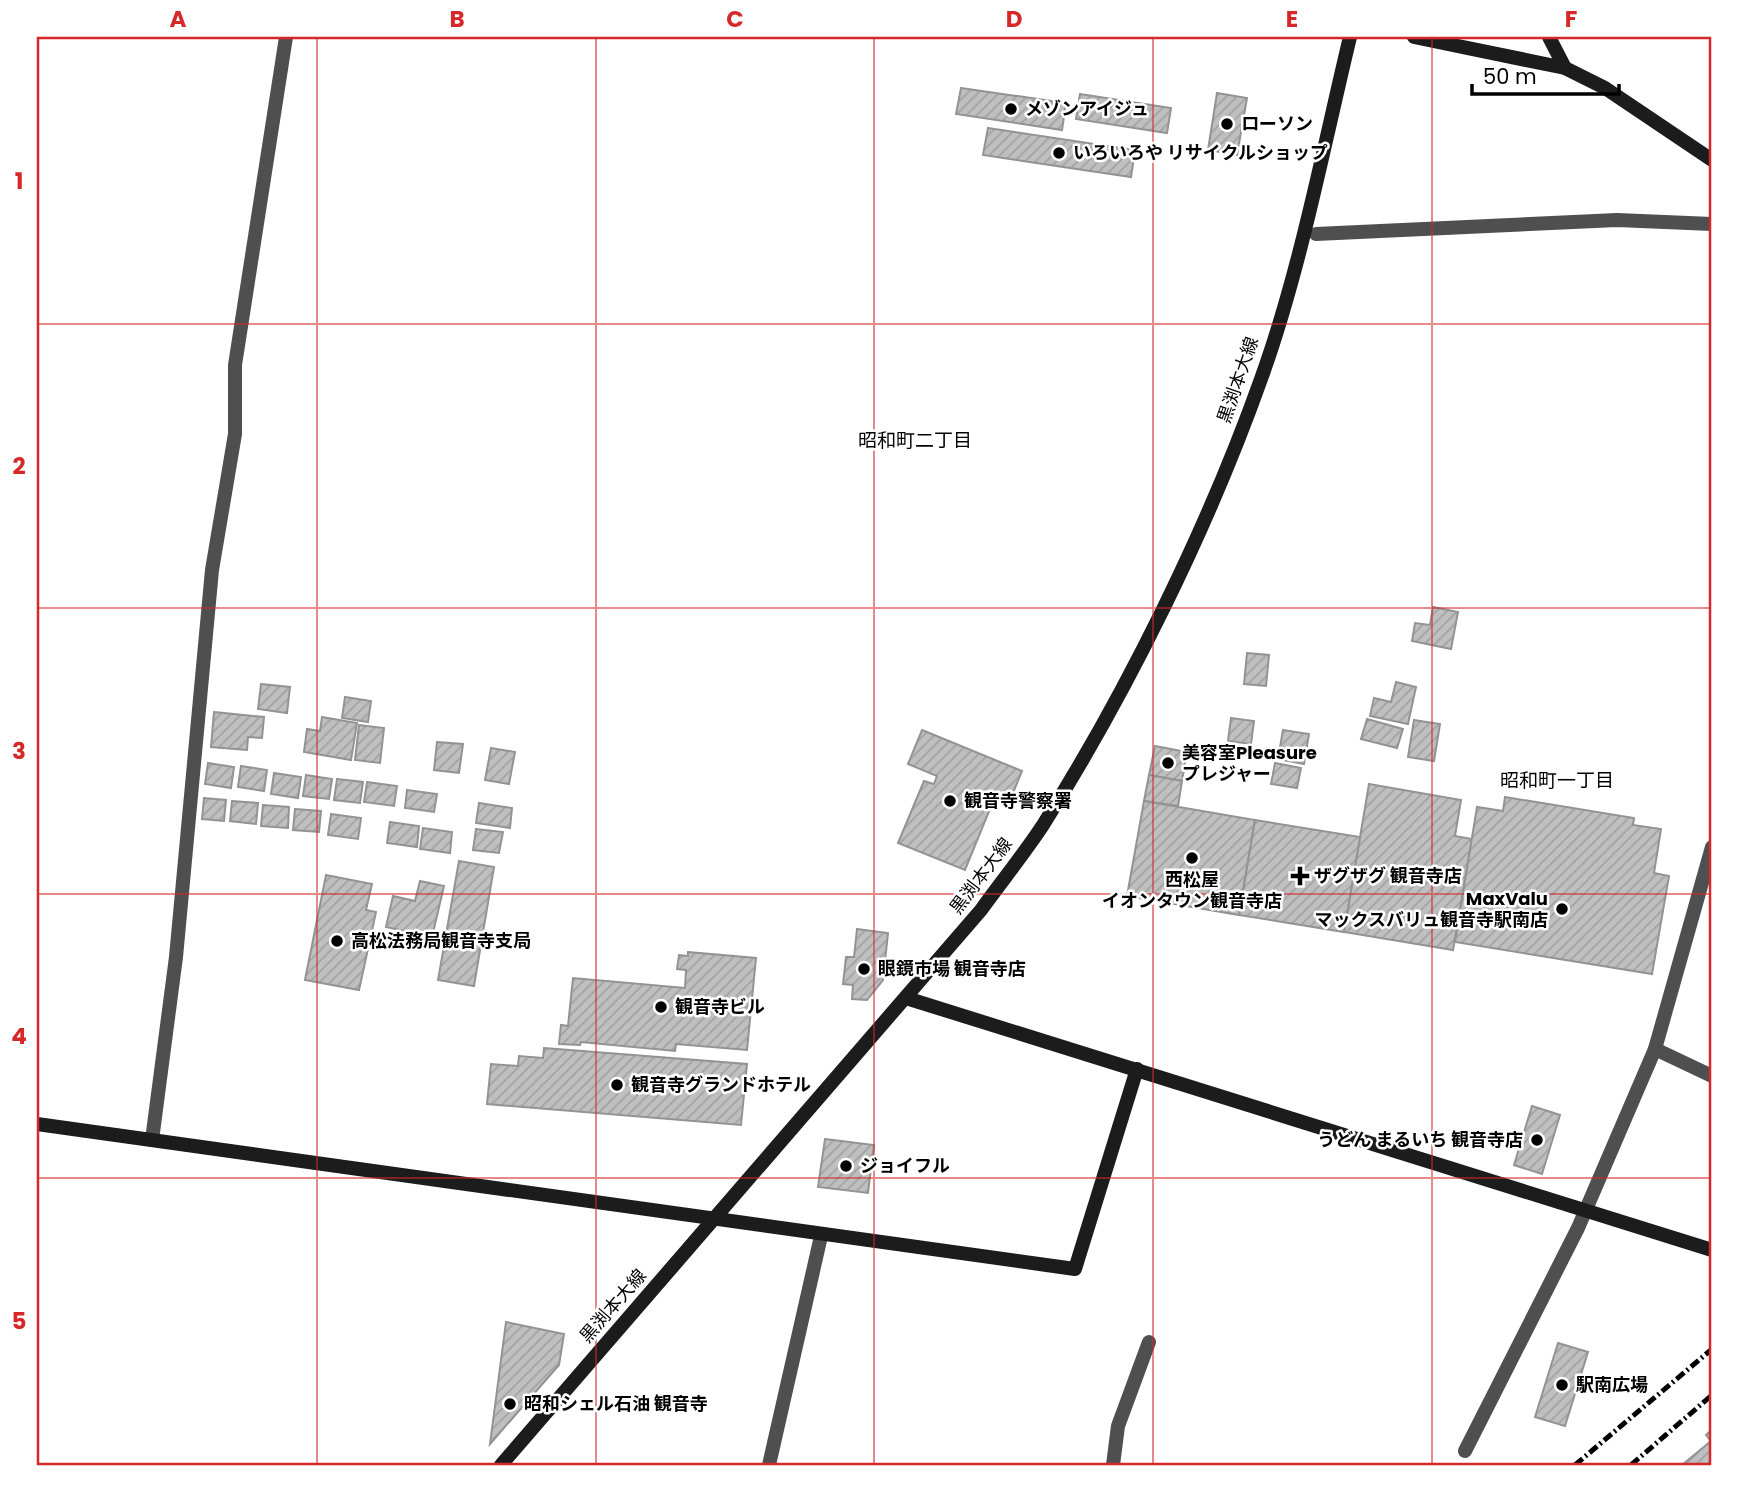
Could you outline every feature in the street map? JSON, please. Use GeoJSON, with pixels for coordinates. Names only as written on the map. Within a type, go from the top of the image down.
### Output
{"type":"FeatureCollection","features":[{"type":"Feature","properties":{"kind":"street"},"geometry":{"type":"LineString","coordinates":[[152,1140],[176,957],[212,570],[234,434],[235,365],[286,37]]}},
{"type":"Feature","properties":{"kind":"street","name":"黒渕本大線"},"geometry":{"type":"LineString","coordinates":[[500,1465],[981,910],[1041,828],[1118,695],[1187,556],[1262,378],[1300,246],[1350,37]]}},
{"type":"Feature","properties":{"kind":"street"},"geometry":{"type":"LineString","coordinates":[[1414,37],[1565,68],[1605,88],[1712,160]]}},
{"type":"Feature","properties":{"kind":"street"},"geometry":{"type":"LineString","coordinates":[[1549,37],[1565,68]]}},
{"type":"Feature","properties":{"kind":"street"},"geometry":{"type":"LineString","coordinates":[[1316,234],[1617,220],[1712,224]]}},
{"type":"Feature","properties":{"kind":"street"},"geometry":{"type":"LineString","coordinates":[[1465,1451],[1586,1210],[1655,1049],[1712,847]]}},
{"type":"Feature","properties":{"kind":"street"},"geometry":{"type":"LineString","coordinates":[[906,998],[1712,1250]]}},
{"type":"Feature","properties":{"kind":"street"},"geometry":{"type":"LineString","coordinates":[[1655,1049],[1712,1076]]}},
{"type":"Feature","properties":{"kind":"street"},"geometry":{"type":"LineString","coordinates":[[37,1124],[716,1218],[821,1236],[1075,1269],[1137,1069]]}},
{"type":"Feature","properties":{"kind":"street"},"geometry":{"type":"LineString","coordinates":[[769,1465],[821,1236]]}},
{"type":"Feature","properties":{"kind":"street"},"geometry":{"type":"LineString","coordinates":[[1113,1465],[1118,1426],[1149,1342]]}},
{"type":"Feature","properties":{"kind":"building","name":"メゾンアイジュ"},"geometry":{"type":"Polygon","coordinates":[[[961,88],[1066,103],[1062,130],[956,114],[961,88]]]}},
{"type":"Feature","properties":{"kind":"building","name":"ローソン"},"geometry":{"type":"Polygon","coordinates":[[[1217,93],[1247,98],[1237,155],[1208,150],[1217,93]]]}},
{"type":"Feature","properties":{"kind":"building"},"geometry":{"type":"Polygon","coordinates":[[[1080,94],[1171,108],[1167,133],[1076,119],[1080,94]]]}},
{"type":"Feature","properties":{"kind":"building","name":"いろいろや リサイクルショップ"},"geometry":{"type":"Polygon","coordinates":[[[988,128],[1135,150],[1131,177],[983,155],[988,128]]]}},
{"type":"Feature","properties":{"kind":"building"},"geometry":{"type":"Polygon","coordinates":[[[1433,607],[1458,612],[1451,649],[1412,641],[1415,623],[1430,625],[1433,607]]]}},
{"type":"Feature","properties":{"kind":"building"},"geometry":{"type":"Polygon","coordinates":[[[1247,653],[1269,655],[1266,686],[1244,684],[1247,653]]]}},
{"type":"Feature","properties":{"kind":"building"},"geometry":{"type":"Polygon","coordinates":[[[1396,682],[1416,687],[1408,724],[1370,716],[1374,698],[1391,702],[1396,682]]]}},
{"type":"Feature","properties":{"kind":"building"},"geometry":{"type":"Polygon","coordinates":[[[261,684],[290,687],[287,713],[258,709],[261,684]]]}},
{"type":"Feature","properties":{"kind":"building"},"geometry":{"type":"Polygon","coordinates":[[[345,697],[371,701],[368,722],[342,718],[345,697]]]}},
{"type":"Feature","properties":{"kind":"building"},"geometry":{"type":"Polygon","coordinates":[[[214,712],[264,717],[262,738],[248,737],[247,750],[211,747],[214,712]]]}},
{"type":"Feature","properties":{"kind":"building"},"geometry":{"type":"Polygon","coordinates":[[[322,717],[357,723],[351,760],[304,752],[307,729],[320,731],[322,717]]]}},
{"type":"Feature","properties":{"kind":"building"},"geometry":{"type":"Polygon","coordinates":[[[1231,718],[1254,721],[1251,744],[1228,741],[1231,718]]]}},
{"type":"Feature","properties":{"kind":"building"},"geometry":{"type":"Polygon","coordinates":[[[1367,719],[1403,729],[1397,748],[1361,739],[1367,719]]]}},
{"type":"Feature","properties":{"kind":"building"},"geometry":{"type":"Polygon","coordinates":[[[1414,720],[1440,724],[1434,761],[1408,757],[1414,720]]]}},
{"type":"Feature","properties":{"kind":"building"},"geometry":{"type":"Polygon","coordinates":[[[359,725],[384,728],[380,763],[355,760],[359,725]]]}},
{"type":"Feature","properties":{"kind":"building","name":"観音寺警察署"},"geometry":{"type":"Polygon","coordinates":[[[922,730],[1022,771],[1008,805],[978,793],[976,798],[992,804],[965,870],[898,843],[924,781],[934,784],[937,776],[908,764],[922,730]]]}},
{"type":"Feature","properties":{"kind":"building"},"geometry":{"type":"Polygon","coordinates":[[[1283,730],[1309,734],[1304,764],[1278,759],[1283,730]]]}},
{"type":"Feature","properties":{"kind":"building"},"geometry":{"type":"Polygon","coordinates":[[[437,742],[463,744],[459,773],[434,770],[437,742]]]}},
{"type":"Feature","properties":{"kind":"building","name":"美容室Pleasure プレジャー"},"geometry":{"type":"Polygon","coordinates":[[[1155,746],[1187,752],[1182,781],[1149,775],[1155,746]]]}},
{"type":"Feature","properties":{"kind":"building"},"geometry":{"type":"Polygon","coordinates":[[[491,748],[515,752],[509,784],[485,780],[491,748]]]}},
{"type":"Feature","properties":{"kind":"building"},"geometry":{"type":"Polygon","coordinates":[[[208,763],[234,767],[231,788],[205,784],[208,763]]]}},
{"type":"Feature","properties":{"kind":"building"},"geometry":{"type":"Polygon","coordinates":[[[1275,763],[1301,768],[1297,788],[1271,784],[1275,763]]]}},
{"type":"Feature","properties":{"kind":"building"},"geometry":{"type":"Polygon","coordinates":[[[241,766],[267,770],[264,791],[238,787],[241,766]]]}},
{"type":"Feature","properties":{"kind":"building"},"geometry":{"type":"Polygon","coordinates":[[[274,773],[301,777],[298,798],[271,794],[274,773]]]}},
{"type":"Feature","properties":{"kind":"building"},"geometry":{"type":"Polygon","coordinates":[[[306,775],[332,779],[329,799],[303,796],[306,775]]]}},
{"type":"Feature","properties":{"kind":"building"},"geometry":{"type":"Polygon","coordinates":[[[1149,775],[1182,781],[1178,806],[1144,801],[1149,775]]]}},
{"type":"Feature","properties":{"kind":"building"},"geometry":{"type":"Polygon","coordinates":[[[337,779],[363,782],[360,803],[334,800],[337,779]]]}},
{"type":"Feature","properties":{"kind":"building"},"geometry":{"type":"Polygon","coordinates":[[[367,782],[397,786],[394,806],[364,802],[367,782]]]}},
{"type":"Feature","properties":{"kind":"building"},"geometry":{"type":"Polygon","coordinates":[[[1369,784],[1461,800],[1455,836],[1472,839],[1453,950],[1344,932],[1369,784]]]}},
{"type":"Feature","properties":{"kind":"building"},"geometry":{"type":"Polygon","coordinates":[[[407,790],[437,794],[434,812],[405,808],[407,790]]]}},
{"type":"Feature","properties":{"kind":"building","name":"MaxValu マックスバリュ観音寺駅南店"},"geometry":{"type":"Polygon","coordinates":[[[1505,797],[1634,818],[1633,825],[1661,829],[1654,873],[1669,876],[1652,974],[1455,942],[1477,807],[1503,811],[1505,797]]]}},
{"type":"Feature","properties":{"kind":"building"},"geometry":{"type":"Polygon","coordinates":[[[204,798],[226,800],[224,821],[202,819],[204,798]]]}},
{"type":"Feature","properties":{"kind":"building"},"geometry":{"type":"Polygon","coordinates":[[[232,801],[258,803],[256,824],[230,821],[232,801]]]}},
{"type":"Feature","properties":{"kind":"building","name":"西松屋 イオンタウン観音寺店"},"geometry":{"type":"Polygon","coordinates":[[[1144,801],[1255,820],[1239,915],[1127,896],[1144,801]]]}},
{"type":"Feature","properties":{"kind":"building"},"geometry":{"type":"Polygon","coordinates":[[[479,803],[512,808],[510,828],[476,823],[479,803]]]}},
{"type":"Feature","properties":{"kind":"building"},"geometry":{"type":"Polygon","coordinates":[[[263,805],[289,807],[288,828],[261,826],[263,805]]]}},
{"type":"Feature","properties":{"kind":"building"},"geometry":{"type":"Polygon","coordinates":[[[295,809],[321,811],[319,832],[293,830],[295,809]]]}},
{"type":"Feature","properties":{"kind":"building"},"geometry":{"type":"Polygon","coordinates":[[[331,814],[361,818],[358,839],[328,835],[331,814]]]}},
{"type":"Feature","properties":{"kind":"building","name":"ザグザグ 観音寺店"},"geometry":{"type":"Polygon","coordinates":[[[1255,820],[1360,837],[1344,932],[1239,915],[1255,820]]]}},
{"type":"Feature","properties":{"kind":"building"},"geometry":{"type":"Polygon","coordinates":[[[390,822],[419,826],[417,847],[387,843],[390,822]]]}},
{"type":"Feature","properties":{"kind":"building"},"geometry":{"type":"Polygon","coordinates":[[[423,828],[452,832],[450,853],[420,849],[423,828]]]}},
{"type":"Feature","properties":{"kind":"building"},"geometry":{"type":"Polygon","coordinates":[[[476,829],[503,832],[499,853],[473,850],[476,829]]]}},
{"type":"Feature","properties":{"kind":"building"},"geometry":{"type":"Polygon","coordinates":[[[459,861],[494,867],[474,986],[438,980],[459,861]]]}},
{"type":"Feature","properties":{"kind":"building"},"geometry":{"type":"Polygon","coordinates":[[[326,875],[372,884],[366,910],[376,912],[359,990],[305,980],[326,875]]]}},
{"type":"Feature","properties":{"kind":"building"},"geometry":{"type":"Polygon","coordinates":[[[420,881],[444,886],[432,937],[386,927],[393,896],[415,901],[420,881]]]}},
{"type":"Feature","properties":{"kind":"building","name":"眼鏡市場 観音寺店"},"geometry":{"type":"Polygon","coordinates":[[[857,929],[888,933],[883,980],[867,1000],[852,999],[853,985],[843,984],[846,957],[854,957],[857,929]]]}},
{"type":"Feature","properties":{"kind":"building","name":"観音寺ビル"},"geometry":{"type":"Polygon","coordinates":[[[688,952],[756,958],[747,1050],[676,1044],[675,1051],[581,1042],[580,1045],[559,1044],[561,1025],[568,1026],[573,978],[685,988],[686,970],[677,969],[679,955],[688,956],[688,952]]]}},
{"type":"Feature","properties":{"kind":"building","name":"観音寺グランドホテル"},"geometry":{"type":"Polygon","coordinates":[[[544,1048],[747,1064],[741,1125],[487,1104],[491,1064],[518,1066],[519,1056],[543,1058],[544,1048]]]}},
{"type":"Feature","properties":{"kind":"building","name":"うどん まるいち 観音寺店"},"geometry":{"type":"Polygon","coordinates":[[[1532,1106],[1560,1115],[1542,1174],[1514,1165],[1532,1106]]]}},
{"type":"Feature","properties":{"kind":"building","name":"ジョイフル"},"geometry":{"type":"Polygon","coordinates":[[[825,1139],[874,1145],[868,1193],[818,1187],[825,1139]]]}},
{"type":"Feature","properties":{"kind":"building","name":"昭和シェル石油 観音寺"},"geometry":{"type":"Polygon","coordinates":[[[506,1322],[564,1334],[559,1365],[490,1444],[506,1322]]]}},
{"type":"Feature","properties":{"kind":"building","name":"駅南広場"},"geometry":{"type":"Polygon","coordinates":[[[1558,1343],[1588,1352],[1565,1426],[1535,1417],[1558,1343]]]}},
{"type":"Feature","properties":{"kind":"building"},"geometry":{"type":"Polygon","coordinates":[[[1712,1430],[1712,1465],[1682,1465],[1711,1441],[1706,1435],[1712,1430]]]}},
{"type":"Feature","properties":{"kind":"railway"},"geometry":{"type":"LineString","coordinates":[[1575,1465],[1712,1349]]}},
{"type":"Feature","properties":{"kind":"railway"},"geometry":{"type":"LineString","coordinates":[[1631,1465],[1712,1395]]}},
{"type":"Feature","properties":{"kind":"place","name":"メゾンアイジュ"},"geometry":{"type":"Point","coordinates":[1011,109]}},
{"type":"Feature","properties":{"kind":"place","name":"ローソン"},"geometry":{"type":"Point","coordinates":[1227,124]}},
{"type":"Feature","properties":{"kind":"place","name":"いろいろや リサイクルショップ"},"geometry":{"type":"Point","coordinates":[1059,153]}},
{"type":"Feature","properties":{"kind":"place","name":"美容室Pleasure プレジャー"},"geometry":{"type":"Point","coordinates":[1168,763]}},
{"type":"Feature","properties":{"kind":"place","name":"観音寺警察署"},"geometry":{"type":"Point","coordinates":[950,801]}},
{"type":"Feature","properties":{"kind":"place","name":"西松屋 イオンタウン観音寺店"},"geometry":{"type":"Point","coordinates":[1192,858]}},
{"type":"Feature","properties":{"kind":"place","name":"ザグザグ 観音寺店"},"geometry":{"type":"Point","coordinates":[1300,876]}},
{"type":"Feature","properties":{"kind":"place","name":"MaxValu マックスバリュ観音寺駅南店"},"geometry":{"type":"Point","coordinates":[1562,909]}},
{"type":"Feature","properties":{"kind":"place","name":"高松法務局観音寺支局"},"geometry":{"type":"Point","coordinates":[337,941]}},
{"type":"Feature","properties":{"kind":"place","name":"眼鏡市場 観音寺店"},"geometry":{"type":"Point","coordinates":[864,969]}},
{"type":"Feature","properties":{"kind":"place","name":"観音寺ビル"},"geometry":{"type":"Point","coordinates":[661,1007]}},
{"type":"Feature","properties":{"kind":"place","name":"観音寺グランドホテル"},"geometry":{"type":"Point","coordinates":[617,1085]}},
{"type":"Feature","properties":{"kind":"place","name":"うどん まるいち 観音寺店"},"geometry":{"type":"Point","coordinates":[1537,1140]}},
{"type":"Feature","properties":{"kind":"place","name":"ジョイフル"},"geometry":{"type":"Point","coordinates":[846,1166]}},
{"type":"Feature","properties":{"kind":"place","name":"駅南広場"},"geometry":{"type":"Point","coordinates":[1562,1385]}},
{"type":"Feature","properties":{"kind":"place","name":"昭和シェル石油 観音寺"},"geometry":{"type":"Point","coordinates":[510,1404]}},
{"type":"Feature","properties":{"kind":"district","name":"昭和町二丁目"},"geometry":{"type":"Point","coordinates":[915,440]}},
{"type":"Feature","properties":{"kind":"district","name":"昭和町一丁目"},"geometry":{"type":"Point","coordinates":[1557,780]}}]}
